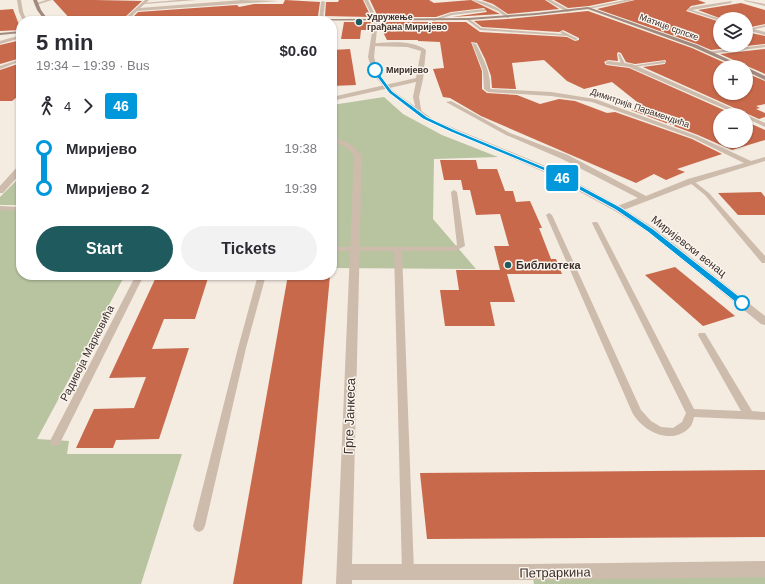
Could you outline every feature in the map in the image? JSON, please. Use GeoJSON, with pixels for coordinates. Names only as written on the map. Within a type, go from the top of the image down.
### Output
{"type":"FeatureCollection","features":[{"type":"Feature","properties":{"kind":"main road"},"geometry":{"type":"LineString","coordinates":[[36,2],[44,16]]}},
{"type":"Feature","properties":{"kind":"main road"},"geometry":{"type":"LineString","coordinates":[[337,20],[468,19],[508,17],[588,8]]}},
{"type":"Feature","properties":{"kind":"main road","name":"Матице српске"},"geometry":{"type":"LineString","coordinates":[[588,8],[709,52],[727,60]]}},
{"type":"Feature","properties":{"kind":"main road"},"geometry":{"type":"LineString","coordinates":[[0,34],[16,32]]}},
{"type":"Feature","properties":{"kind":"main road"},"geometry":{"type":"LineString","coordinates":[[753,72],[765,78]]}},
{"type":"Feature","properties":{"kind":"street"},"geometry":{"type":"LineString","coordinates":[[19,0],[23,16]]}},
{"type":"Feature","properties":{"kind":"street"},"geometry":{"type":"LineString","coordinates":[[366,0],[376,20]]}},
{"type":"Feature","properties":{"kind":"street"},"geometry":{"type":"LineString","coordinates":[[548,0],[569,11]]}},
{"type":"Feature","properties":{"kind":"street"},"geometry":{"type":"LineString","coordinates":[[588,8],[632,0]]}},
{"type":"Feature","properties":{"kind":"street"},"geometry":{"type":"LineString","coordinates":[[746,0],[765,5]]}},
{"type":"Feature","properties":{"kind":"street"},"geometry":{"type":"LineString","coordinates":[[129,16],[145,1]]}},
{"type":"Feature","properties":{"kind":"street"},"geometry":{"type":"LineString","coordinates":[[135,10],[245,1],[277,1]]}},
{"type":"Feature","properties":{"kind":"street"},"geometry":{"type":"LineString","coordinates":[[713,18],[689,10],[692,8],[731,2]]}},
{"type":"Feature","properties":{"kind":"street"},"geometry":{"type":"LineString","coordinates":[[434,20],[451,14],[484,10]]}},
{"type":"Feature","properties":{"kind":"street","name":"Миријевски венац"},"geometry":{"type":"LineString","coordinates":[[376,20],[372,45],[372,64],[376,74],[386,87],[420,114],[453,131],[547,170],[618,209],[651,230],[765,321]]}},
{"type":"Feature","properties":{"kind":"street"},"geometry":{"type":"LineString","coordinates":[[753,30],[765,34]]}},
{"type":"Feature","properties":{"kind":"street"},"geometry":{"type":"LineString","coordinates":[[0,43],[16,38]]}},
{"type":"Feature","properties":{"kind":"street","name":"Димитрија Парамендића"},"geometry":{"type":"LineString","coordinates":[[474,44],[489,81],[488,89],[496,92],[551,94],[593,100],[695,137],[748,162]]}},
{"type":"Feature","properties":{"kind":"street"},"geometry":{"type":"LineString","coordinates":[[372,45],[404,45],[419,47],[424,51],[423,66],[416,97],[420,114]]}},
{"type":"Feature","properties":{"kind":"street"},"geometry":{"type":"LineString","coordinates":[[709,52],[765,46]]}},
{"type":"Feature","properties":{"kind":"street"},"geometry":{"type":"LineString","coordinates":[[608,63],[623,63],[633,66],[727,108]]}},
{"type":"Feature","properties":{"kind":"street"},"geometry":{"type":"LineString","coordinates":[[337,98],[420,79]]}},
{"type":"Feature","properties":{"kind":"street"},"geometry":{"type":"LineString","coordinates":[[450,102],[508,134],[565,157],[644,198]]}},
{"type":"Feature","properties":{"kind":"street"},"geometry":{"type":"LineString","coordinates":[[753,120],[765,125]]}},
{"type":"Feature","properties":{"kind":"street","name":"Грге Јанкеса"},"geometry":{"type":"LineString","coordinates":[[337,140],[354,149],[358,155],[344,578]]}},
{"type":"Feature","properties":{"kind":"street"},"geometry":{"type":"LineString","coordinates":[[618,209],[691,181],[748,162],[765,159]]}},
{"type":"Feature","properties":{"kind":"street"},"geometry":{"type":"LineString","coordinates":[[0,191],[16,173]]}},
{"type":"Feature","properties":{"kind":"street"},"geometry":{"type":"LineString","coordinates":[[0,208],[16,209]]}},
{"type":"Feature","properties":{"kind":"street","name":"Петраркина"},"geometry":{"type":"LineString","coordinates":[[344,578],[408,572],[765,569]]}},
{"type":"Feature","properties":{"kind":"lane"},"geometry":{"type":"LineString","coordinates":[[36,2],[50,0]]}},
{"type":"Feature","properties":{"kind":"lane"},"geometry":{"type":"LineString","coordinates":[[145,1],[195,0]]}},
{"type":"Feature","properties":{"kind":"lane"},"geometry":{"type":"LineString","coordinates":[[474,0],[499,10],[508,17]]}},
{"type":"Feature","properties":{"kind":"lane"},"geometry":{"type":"LineString","coordinates":[[321,16],[323,2]]}},
{"type":"Feature","properties":{"kind":"lane"},"geometry":{"type":"LineString","coordinates":[[468,19],[480,29],[567,34]]}},
{"type":"Feature","properties":{"kind":"lane"},"geometry":{"type":"LineString","coordinates":[[753,27],[765,26]]}},
{"type":"Feature","properties":{"kind":"lane"},"geometry":{"type":"LineString","coordinates":[[556,30],[576,39]]}},
{"type":"Feature","properties":{"kind":"lane"},"geometry":{"type":"LineString","coordinates":[[619,56],[623,63]]}},
{"type":"Feature","properties":{"kind":"lane"},"geometry":{"type":"LineString","coordinates":[[0,68],[16,62]]}},
{"type":"Feature","properties":{"kind":"lane"},"geometry":{"type":"LineString","coordinates":[[633,66],[663,62]]}},
{"type":"Feature","properties":{"kind":"lane"},"geometry":{"type":"LineString","coordinates":[[691,181],[707,194],[765,261]]}},
{"type":"Feature","properties":{"kind":"lane"},"geometry":{"type":"LineString","coordinates":[[337,249],[455,249],[461,246],[454,192]]}},
{"type":"Feature","properties":{"kind":"lane"},"geometry":{"type":"LineString","coordinates":[[549,215],[636,412],[647,424],[659,431],[675,432],[686,425],[691,412],[595,223]]}},
{"type":"Feature","properties":{"kind":"lane"},"geometry":{"type":"LineString","coordinates":[[398,249],[408,572]]}},
{"type":"Feature","properties":{"kind":"lane","name":"Радивоја Марковића"},"geometry":{"type":"LineString","coordinates":[[55,442],[137,280]]}},
{"type":"Feature","properties":{"kind":"lane"},"geometry":{"type":"LineString","coordinates":[[200,526],[242,348],[261,280]]}},
{"type":"Feature","properties":{"kind":"lane"},"geometry":{"type":"LineString","coordinates":[[702,335],[749,416]]}},
{"type":"Feature","properties":{"kind":"lane"},"geometry":{"type":"LineString","coordinates":[[691,412],[765,416]]}},
{"type":"Feature","properties":{"kind":"green space"},"geometry":{"type":"Polygon","coordinates":[[[384,97],[403,114],[442,135],[498,157],[434,159],[433,219],[476,269],[337,268],[337,104],[384,97]]]}},
{"type":"Feature","properties":{"kind":"green space"},"geometry":{"type":"Polygon","coordinates":[[[16,181],[16,205],[0,205],[0,197],[16,181]]]}},
{"type":"Feature","properties":{"kind":"green space"},"geometry":{"type":"Polygon","coordinates":[[[0,208],[16,209],[16,280],[122,280],[37,439],[69,441],[67,454],[182,454],[141,584],[0,584],[0,208]]]}},
{"type":"Feature","properties":{"kind":"green space"},"geometry":{"type":"Polygon","coordinates":[[[765,569],[765,584],[534,584],[532,572],[765,569]]]}},
{"type":"Feature","properties":{"kind":"building"},"geometry":{"type":"Polygon","coordinates":[[[53,0],[142,1],[126,16],[67,16],[53,0]]]}},
{"type":"Feature","properties":{"kind":"building"},"geometry":{"type":"Polygon","coordinates":[[[285,0],[320,2],[318,16],[134,16],[138,12],[237,5],[239,7],[254,4],[283,4],[285,0]]]}},
{"type":"Feature","properties":{"kind":"building"},"geometry":{"type":"Polygon","coordinates":[[[339,0],[363,0],[371,17],[325,16],[326,2],[338,2],[339,0]]]}},
{"type":"Feature","properties":{"kind":"building"},"geometry":{"type":"Polygon","coordinates":[[[370,0],[429,0],[434,3],[471,0],[500,14],[452,17],[487,12],[484,8],[451,12],[436,17],[378,17],[370,0]]]}},
{"type":"Feature","properties":{"kind":"building"},"geometry":{"type":"Polygon","coordinates":[[[482,0],[545,0],[559,9],[508,14],[493,4],[482,0]]]}},
{"type":"Feature","properties":{"kind":"building"},"geometry":{"type":"Polygon","coordinates":[[[554,0],[618,0],[589,6],[568,8],[554,0]]]}},
{"type":"Feature","properties":{"kind":"building"},"geometry":{"type":"Polygon","coordinates":[[[635,0],[698,0],[706,3],[691,6],[686,11],[713,20],[713,50],[711,50],[597,9],[635,0]]]}},
{"type":"Feature","properties":{"kind":"building"},"geometry":{"type":"Polygon","coordinates":[[[741,3],[765,10],[765,24],[753,27],[753,12],[713,12],[713,16],[698,10],[741,3]]]}},
{"type":"Feature","properties":{"kind":"building"},"geometry":{"type":"Polygon","coordinates":[[[13,9],[16,17],[16,30],[0,31],[0,10],[13,9]]]}},
{"type":"Feature","properties":{"kind":"building"},"geometry":{"type":"Polygon","coordinates":[[[588,11],[692,48],[719,60],[713,60],[713,98],[643,67],[665,64],[665,60],[635,64],[626,62],[621,53],[618,52],[618,61],[608,60],[604,62],[606,65],[629,68],[719,108],[713,108],[713,142],[631,110],[646,109],[612,82],[584,89],[567,81],[544,60],[512,63],[516,89],[492,88],[491,76],[485,59],[477,43],[471,42],[482,71],[482,89],[487,93],[517,95],[540,104],[559,99],[575,101],[607,113],[615,112],[692,139],[722,154],[677,169],[685,172],[666,180],[654,174],[636,183],[481,116],[450,98],[443,97],[433,69],[444,68],[440,42],[387,40],[382,30],[378,30],[379,22],[466,22],[480,32],[567,37],[575,41],[579,40],[579,38],[563,30],[559,32],[482,27],[474,21],[588,11]]]}},
{"type":"Feature","properties":{"kind":"building"},"geometry":{"type":"Polygon","coordinates":[[[344,22],[372,22],[371,30],[361,30],[360,39],[341,39],[344,22]]]}},
{"type":"Feature","properties":{"kind":"building"},"geometry":{"type":"Polygon","coordinates":[[[753,33],[765,36],[765,44],[753,45],[753,33]]]}},
{"type":"Feature","properties":{"kind":"building"},"geometry":{"type":"Polygon","coordinates":[[[16,41],[16,59],[0,64],[0,45],[16,41]]]}},
{"type":"Feature","properties":{"kind":"building"},"geometry":{"type":"Polygon","coordinates":[[[350,49],[356,85],[337,86],[337,50],[350,49]]]}},
{"type":"Feature","properties":{"kind":"building"},"geometry":{"type":"Polygon","coordinates":[[[765,49],[765,74],[753,69],[753,60],[734,60],[720,54],[753,52],[753,50],[765,49]]]}},
{"type":"Feature","properties":{"kind":"building"},"geometry":{"type":"Polygon","coordinates":[[[16,65],[16,98],[12,101],[0,101],[0,70],[16,65]]]}},
{"type":"Feature","properties":{"kind":"building"},"geometry":{"type":"Polygon","coordinates":[[[753,76],[765,81],[765,104],[756,106],[760,108],[756,109],[765,113],[765,117],[759,119],[753,116],[753,108],[734,108],[717,100],[753,100],[753,76]]]}},
{"type":"Feature","properties":{"kind":"building"},"geometry":{"type":"Polygon","coordinates":[[[753,125],[765,130],[765,140],[753,144],[753,125]]]}},
{"type":"Feature","properties":{"kind":"building"},"geometry":{"type":"Polygon","coordinates":[[[727,148],[739,148],[732,150],[727,148]]]}},
{"type":"Feature","properties":{"kind":"building"},"geometry":{"type":"Polygon","coordinates":[[[440,160],[476,160],[478,169],[497,169],[505,191],[513,191],[516,202],[530,201],[542,228],[539,228],[551,259],[556,259],[562,274],[507,274],[515,302],[490,302],[495,326],[445,326],[440,290],[459,290],[456,270],[500,270],[494,246],[509,246],[500,214],[476,215],[470,190],[463,190],[461,180],[444,180],[440,160]]]}},
{"type":"Feature","properties":{"kind":"building"},"geometry":{"type":"Polygon","coordinates":[[[761,192],[765,197],[765,215],[738,215],[718,193],[761,192]]]}},
{"type":"Feature","properties":{"kind":"building"},"geometry":{"type":"Polygon","coordinates":[[[675,267],[735,316],[703,326],[645,275],[675,267]]]}},
{"type":"Feature","properties":{"kind":"building"},"geometry":{"type":"Polygon","coordinates":[[[155,280],[207,280],[195,319],[164,319],[152,349],[189,348],[159,439],[116,440],[113,448],[76,448],[94,409],[134,408],[146,377],[109,378],[155,280]]]}},
{"type":"Feature","properties":{"kind":"building"},"geometry":{"type":"Polygon","coordinates":[[[287,280],[330,280],[302,584],[233,584],[287,280]]]}},
{"type":"Feature","properties":{"kind":"building"},"geometry":{"type":"Polygon","coordinates":[[[765,470],[765,537],[427,539],[420,473],[765,470]]]}},
{"type":"Feature","properties":{"kind":"bus line","name":"46"},"geometry":{"type":"LineString","coordinates":[[375,70],[376,74],[391,92],[425,118],[547,170],[597,196],[651,230],[742,303]]}},
{"type":"Feature","properties":{"kind":"place","name":"Удружење грађана Миријево"},"geometry":{"type":"Point","coordinates":[359,22]}},
{"type":"Feature","properties":{"kind":"place","name":"Миријево"},"geometry":{"type":"Point","coordinates":[375,70]}},
{"type":"Feature","properties":{"kind":"place","name":"Библиотека"},"geometry":{"type":"Point","coordinates":[508,265]}}]}
